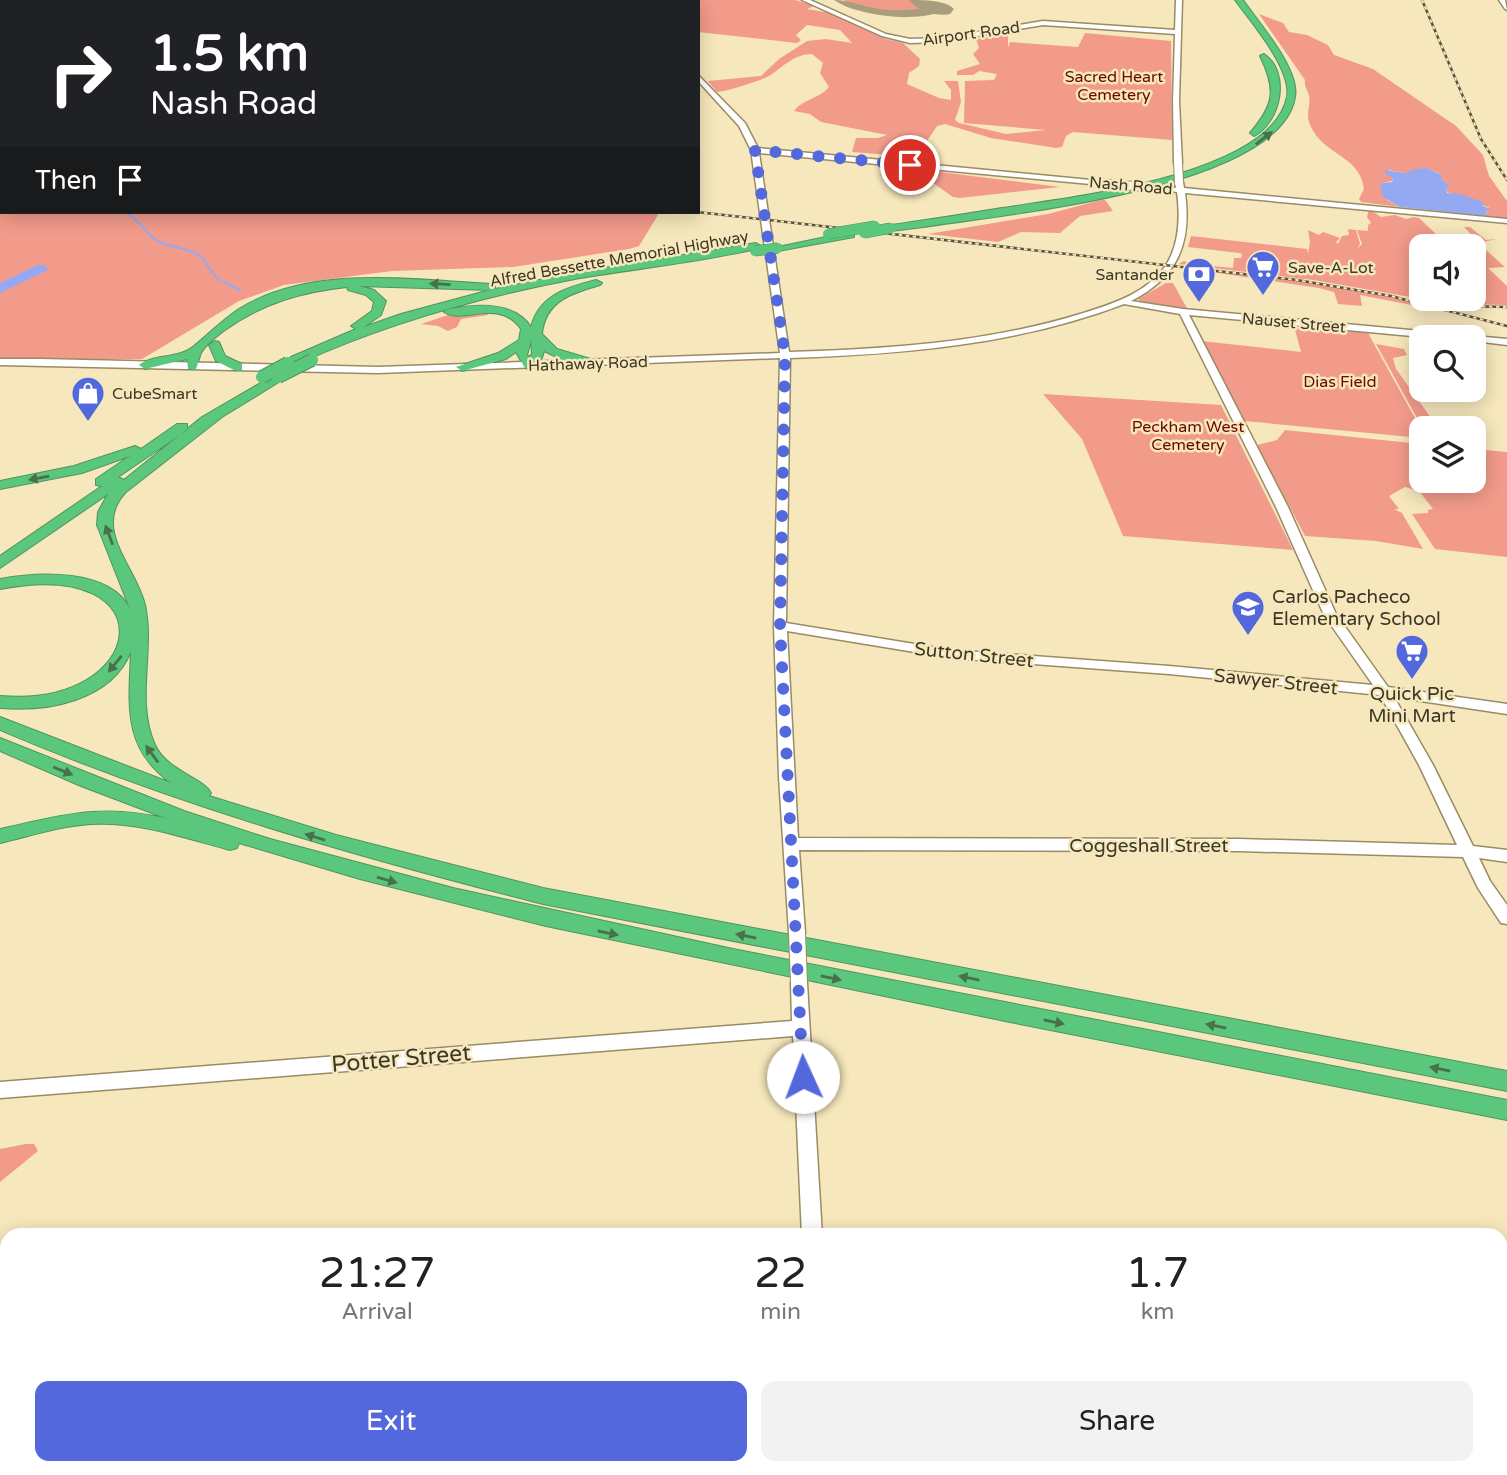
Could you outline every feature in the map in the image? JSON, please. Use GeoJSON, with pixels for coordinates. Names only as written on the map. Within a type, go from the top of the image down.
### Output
{"type":"FeatureCollection","features":[{"type":"Feature","properties":{"kind":"highway","name":"Alfred Bessette Memorial Highway"},"geometry":{"type":"LineString","coordinates":[[0,563],[262,377],[410,315],[533,285],[756,249],[1138,180],[1202,161],[1242,142],[1261,127],[1272,113],[1277,100],[1277,89],[1267,60],[1228,0]]}},
{"type":"Feature","properties":{"kind":"highway","name":"Alfred Bessette Memorial Highway"},"geometry":{"type":"LineString","coordinates":[[778,245],[1072,200],[1158,183],[1211,167],[1259,143],[1284,118],[1290,105],[1291,91],[1282,66],[1239,0]]}},
{"type":"Feature","properties":{"kind":"highway","name":"Alfred Bessette Memorial Highway"},"geometry":{"type":"LineString","coordinates":[[0,551],[215,410],[278,377],[302,359],[430,315],[524,291],[756,249]]}},
{"type":"Feature","properties":{"kind":"highway"},"geometry":{"type":"LineString","coordinates":[[529,365],[521,355],[540,316],[562,295],[588,285],[677,265]]}},
{"type":"Feature","properties":{"kind":"highway"},"geometry":{"type":"LineString","coordinates":[[192,366],[192,356],[225,324],[250,309],[317,286],[370,281],[490,287],[533,285]]}},
{"type":"Feature","properties":{"kind":"highway"},"geometry":{"type":"LineString","coordinates":[[192,366],[227,330],[243,318],[302,293],[328,288],[352,288],[370,292],[379,299],[380,309],[373,316],[302,359]]}},
{"type":"Feature","properties":{"kind":"highway"},"geometry":{"type":"LineString","coordinates":[[430,315],[478,310],[507,313],[520,319],[531,338],[555,353],[590,363]]}},
{"type":"Feature","properties":{"kind":"highway"},"geometry":{"type":"LineString","coordinates":[[462,367],[502,356],[531,338]]}},
{"type":"Feature","properties":{"kind":"highway"},"geometry":{"type":"LineString","coordinates":[[215,345],[220,358],[238,367]]}},
{"type":"Feature","properties":{"kind":"highway"},"geometry":{"type":"LineString","coordinates":[[145,365],[197,350]]}},
{"type":"Feature","properties":{"kind":"highway"},"geometry":{"type":"LineString","coordinates":[[0,485],[66,473],[112,460],[215,410]]}},
{"type":"Feature","properties":{"kind":"highway"},"geometry":{"type":"LineString","coordinates":[[215,410],[121,489],[106,507],[104,522],[138,613],[138,718],[145,744],[156,761],[185,783],[221,803],[273,824]]}},
{"type":"Feature","properties":{"kind":"highway"},"geometry":{"type":"LineString","coordinates":[[0,584],[48,577],[89,585],[117,603],[124,616],[127,636],[124,650],[116,665],[104,676],[77,692],[36,704],[0,702]]}},
{"type":"Feature","properties":{"kind":"highway"},"geometry":{"type":"LineString","coordinates":[[0,723],[153,784],[273,824],[387,858],[543,896],[1507,1082]]}},
{"type":"Feature","properties":{"kind":"highway"},"geometry":{"type":"LineString","coordinates":[[0,744],[151,804],[321,861],[446,895],[627,937],[1507,1110]]}},
{"type":"Feature","properties":{"kind":"highway"},"geometry":{"type":"LineString","coordinates":[[0,836],[87,817],[126,818],[257,850],[321,861]]}},
{"type":"Feature","properties":{"kind":"main road","name":"Airport Road"},"geometry":{"type":"LineString","coordinates":[[805,0],[884,35],[915,41],[945,40],[1032,24],[1177,32]]}},
{"type":"Feature","properties":{"kind":"main road"},"geometry":{"type":"LineString","coordinates":[[1179,0],[1177,32],[1180,186]]}},
{"type":"Feature","properties":{"kind":"main road"},"geometry":{"type":"LineString","coordinates":[[1502,0],[1507,8]]}},
{"type":"Feature","properties":{"kind":"main road"},"geometry":{"type":"LineString","coordinates":[[700,79],[748,134],[755,150],[785,356],[780,626],[812,1228]]}},
{"type":"Feature","properties":{"kind":"main road","name":"Nash Road"},"geometry":{"type":"LineString","coordinates":[[755,150],[1155,188],[1180,186],[1507,221]]}},
{"type":"Feature","properties":{"kind":"main road","name":"Hathaway Road"},"geometry":{"type":"LineString","coordinates":[[0,362],[356,370],[785,356],[974,342],[1050,325],[1122,301],[1163,277],[1178,252],[1184,234],[1180,186]]}},
{"type":"Feature","properties":{"kind":"main road","name":"Nauset Street"},"geometry":{"type":"LineString","coordinates":[[1122,301],[1183,312],[1409,333]]}},
{"type":"Feature","properties":{"kind":"main road"},"geometry":{"type":"LineString","coordinates":[[1183,312],[1288,518],[1330,615],[1384,691],[1426,765],[1467,850],[1507,918]]}},
{"type":"Feature","properties":{"kind":"main road"},"geometry":{"type":"LineString","coordinates":[[1486,339],[1507,342]]}},
{"type":"Feature","properties":{"kind":"main road","name":"Sutton Street"},"geometry":{"type":"LineString","coordinates":[[780,626],[951,654],[1170,670]]}},
{"type":"Feature","properties":{"kind":"main road","name":"Sawyer Street"},"geometry":{"type":"LineString","coordinates":[[1170,670],[1384,691],[1507,709]]}},
{"type":"Feature","properties":{"kind":"main road","name":"Coggeshall Street"},"geometry":{"type":"LineString","coordinates":[[791,844],[1239,845],[1467,850],[1507,856]]}},
{"type":"Feature","properties":{"kind":"main road","name":"Potter Street"},"geometry":{"type":"LineString","coordinates":[[0,1090],[801,1028]]}},
{"type":"Feature","properties":{"kind":"green space","name":"Sacred Heart Cemetery"},"geometry":{"type":"Polygon","coordinates":[[[700,0],[795,0],[814,6],[807,9],[831,13],[886,39],[903,43],[920,59],[919,66],[909,73],[907,84],[939,98],[951,100],[951,90],[944,81],[958,81],[961,102],[955,120],[959,123],[1006,134],[1046,130],[964,123],[965,81],[994,80],[997,74],[979,71],[973,75],[957,75],[957,71],[980,64],[973,54],[979,48],[976,39],[1008,34],[1008,48],[1010,42],[1078,47],[1085,33],[1171,41],[1172,140],[1073,132],[1066,136],[1062,147],[1056,148],[991,138],[945,124],[937,126],[927,141],[930,145],[928,155],[923,153],[919,142],[914,139],[908,141],[911,152],[903,156],[852,152],[856,138],[878,138],[887,135],[821,122],[810,114],[794,111],[829,87],[820,73],[823,63],[812,54],[794,59],[765,78],[728,90],[717,92],[708,81],[761,76],[779,59],[807,41],[826,39],[852,43],[840,30],[807,25],[796,35],[801,40],[797,43],[700,32],[700,0]]]}},
{"type":"Feature","properties":{"kind":"green space"},"geometry":{"type":"Polygon","coordinates":[[[843,0],[914,0],[930,8],[886,12],[843,0]]]}},
{"type":"Feature","properties":{"kind":"green space"},"geometry":{"type":"Polygon","coordinates":[[[1259,14],[1283,23],[1289,32],[1307,35],[1328,45],[1334,55],[1373,69],[1456,126],[1483,155],[1489,176],[1507,201],[1507,218],[1487,216],[1486,210],[1490,208],[1447,192],[1450,186],[1441,179],[1439,173],[1426,168],[1405,173],[1388,170],[1393,177],[1392,181],[1381,183],[1387,200],[1400,207],[1361,202],[1359,199],[1364,189],[1357,170],[1327,147],[1314,132],[1308,119],[1309,99],[1305,80],[1259,14]]]}},
{"type":"Feature","properties":{"kind":"green space"},"geometry":{"type":"Polygon","coordinates":[[[930,172],[1060,187],[960,198],[953,197],[929,180],[930,172]]]}},
{"type":"Feature","properties":{"kind":"green space"},"geometry":{"type":"Polygon","coordinates":[[[1105,200],[1113,211],[1080,216],[1060,233],[1021,232],[998,242],[928,234],[1048,214],[1105,200]]]}},
{"type":"Feature","properties":{"kind":"green space"},"geometry":{"type":"Polygon","coordinates":[[[1369,209],[1381,217],[1395,215],[1406,219],[1419,218],[1436,234],[1409,234],[1409,297],[1313,280],[1179,264],[1184,261],[1190,264],[1233,268],[1234,258],[1241,258],[1242,254],[1239,253],[1188,247],[1191,236],[1307,249],[1308,254],[1308,230],[1319,235],[1323,232],[1340,238],[1336,242],[1338,244],[1342,236],[1349,235],[1348,229],[1356,230],[1360,244],[1357,249],[1362,244],[1357,230],[1368,231],[1368,225],[1371,223],[1367,217],[1369,209]]]}},
{"type":"Feature","properties":{"kind":"green space"},"geometry":{"type":"Polygon","coordinates":[[[0,214],[658,215],[639,246],[629,249],[513,267],[392,271],[284,285],[239,301],[142,359],[0,359],[0,214]]]}},
{"type":"Feature","properties":{"kind":"green space"},"geometry":{"type":"Polygon","coordinates":[[[1464,227],[1470,227],[1479,234],[1471,234],[1464,227]]]}},
{"type":"Feature","properties":{"kind":"green space"},"geometry":{"type":"Polygon","coordinates":[[[1486,250],[1505,267],[1488,268],[1507,286],[1507,305],[1486,305],[1486,250]]]}},
{"type":"Feature","properties":{"kind":"green space"},"geometry":{"type":"Polygon","coordinates":[[[1178,267],[1324,284],[1409,301],[1409,304],[1360,295],[1362,306],[1338,304],[1334,292],[1178,267]]]}},
{"type":"Feature","properties":{"kind":"green space"},"geometry":{"type":"Polygon","coordinates":[[[1166,283],[1173,283],[1188,310],[1138,299],[1166,283]]]}},
{"type":"Feature","properties":{"kind":"green space"},"geometry":{"type":"Polygon","coordinates":[[[454,313],[488,315],[461,319],[457,327],[448,331],[438,326],[421,324],[454,313]]]}},
{"type":"Feature","properties":{"kind":"green space","name":"Dias Field"},"geometry":{"type":"Polygon","coordinates":[[[1294,326],[1368,333],[1414,416],[1409,416],[1409,437],[1245,421],[1201,341],[1301,352],[1294,326]]]}},
{"type":"Feature","properties":{"kind":"green space"},"geometry":{"type":"Polygon","coordinates":[[[1376,344],[1404,349],[1407,355],[1393,358],[1396,369],[1409,387],[1409,402],[1420,402],[1430,416],[1416,416],[1376,344]]]}},
{"type":"Feature","properties":{"kind":"green space","name":"Peckham West Cemetery"},"geometry":{"type":"Polygon","coordinates":[[[1043,394],[1221,405],[1293,550],[1123,536],[1082,439],[1043,394]]]}},
{"type":"Feature","properties":{"kind":"green space"},"geometry":{"type":"Polygon","coordinates":[[[1285,430],[1409,443],[1409,488],[1405,487],[1389,496],[1399,509],[1394,509],[1402,513],[1423,549],[1376,541],[1305,536],[1257,445],[1277,440],[1285,430]]]}},
{"type":"Feature","properties":{"kind":"green space"},"geometry":{"type":"Polygon","coordinates":[[[1486,450],[1507,452],[1507,557],[1435,549],[1412,514],[1428,513],[1428,510],[1433,509],[1421,493],[1486,493],[1486,450]]]}},
{"type":"Feature","properties":{"kind":"green space"},"geometry":{"type":"Polygon","coordinates":[[[34,1144],[38,1151],[0,1182],[0,1149],[34,1144]]]}},
{"type":"Feature","properties":{"kind":"water"},"geometry":{"type":"Polygon","coordinates":[[[1427,168],[1442,175],[1441,179],[1450,186],[1446,190],[1447,193],[1460,194],[1483,202],[1483,206],[1491,209],[1486,210],[1487,216],[1400,207],[1383,197],[1380,183],[1392,182],[1393,178],[1385,174],[1385,170],[1405,173],[1427,168]]]}},
{"type":"Feature","properties":{"kind":"water"},"geometry":{"type":"Polygon","coordinates":[[[38,265],[45,265],[48,270],[0,293],[0,283],[38,265]]]}},
{"type":"Feature","properties":{"kind":"waterway"},"geometry":{"type":"LineString","coordinates":[[128,214],[158,241],[200,256],[221,281]]}},
{"type":"Feature","properties":{"kind":"waterway"},"geometry":{"type":"LineString","coordinates":[[224,282],[240,290]]}},
{"type":"Feature","properties":{"kind":"taxiway"},"geometry":{"type":"LineString","coordinates":[[839,0],[877,12],[914,13],[941,9]]}},
{"type":"Feature","properties":{"kind":"runway"},"geometry":{"type":"LineString","coordinates":[[921,0],[942,9]]}},
{"type":"Feature","properties":{"kind":"railway"},"geometry":{"type":"LineString","coordinates":[[1422,0],[1481,139],[1507,180]]}},
{"type":"Feature","properties":{"kind":"railway"},"geometry":{"type":"LineString","coordinates":[[700,212],[1297,280],[1391,296],[1507,326]]}},
{"type":"Feature","properties":{"kind":"railway"},"geometry":{"type":"LineString","coordinates":[[1486,307],[1507,307]]}},
{"type":"Feature","properties":{"kind":"place","name":"Save-A-Lot"},"geometry":{"type":"Point","coordinates":[1263,297]}},
{"type":"Feature","properties":{"kind":"place","name":"Santander"},"geometry":{"type":"Point","coordinates":[1199,304]}},
{"type":"Feature","properties":{"kind":"place","name":"CubeSmart"},"geometry":{"type":"Point","coordinates":[88,423]}},
{"type":"Feature","properties":{"kind":"place","name":"Carlos Pacheco Elementary School"},"geometry":{"type":"Point","coordinates":[1248,637]}},
{"type":"Feature","properties":{"kind":"place","name":"Quick Pic Mini Mart"},"geometry":{"type":"Point","coordinates":[1412,681]}},
{"type":"Feature","properties":{"kind":"route"},"geometry":{"type":"LineString","coordinates":[[803,1077],[796,895],[786,777],[780,626],[785,356],[755,150],[910,165]]}}]}
